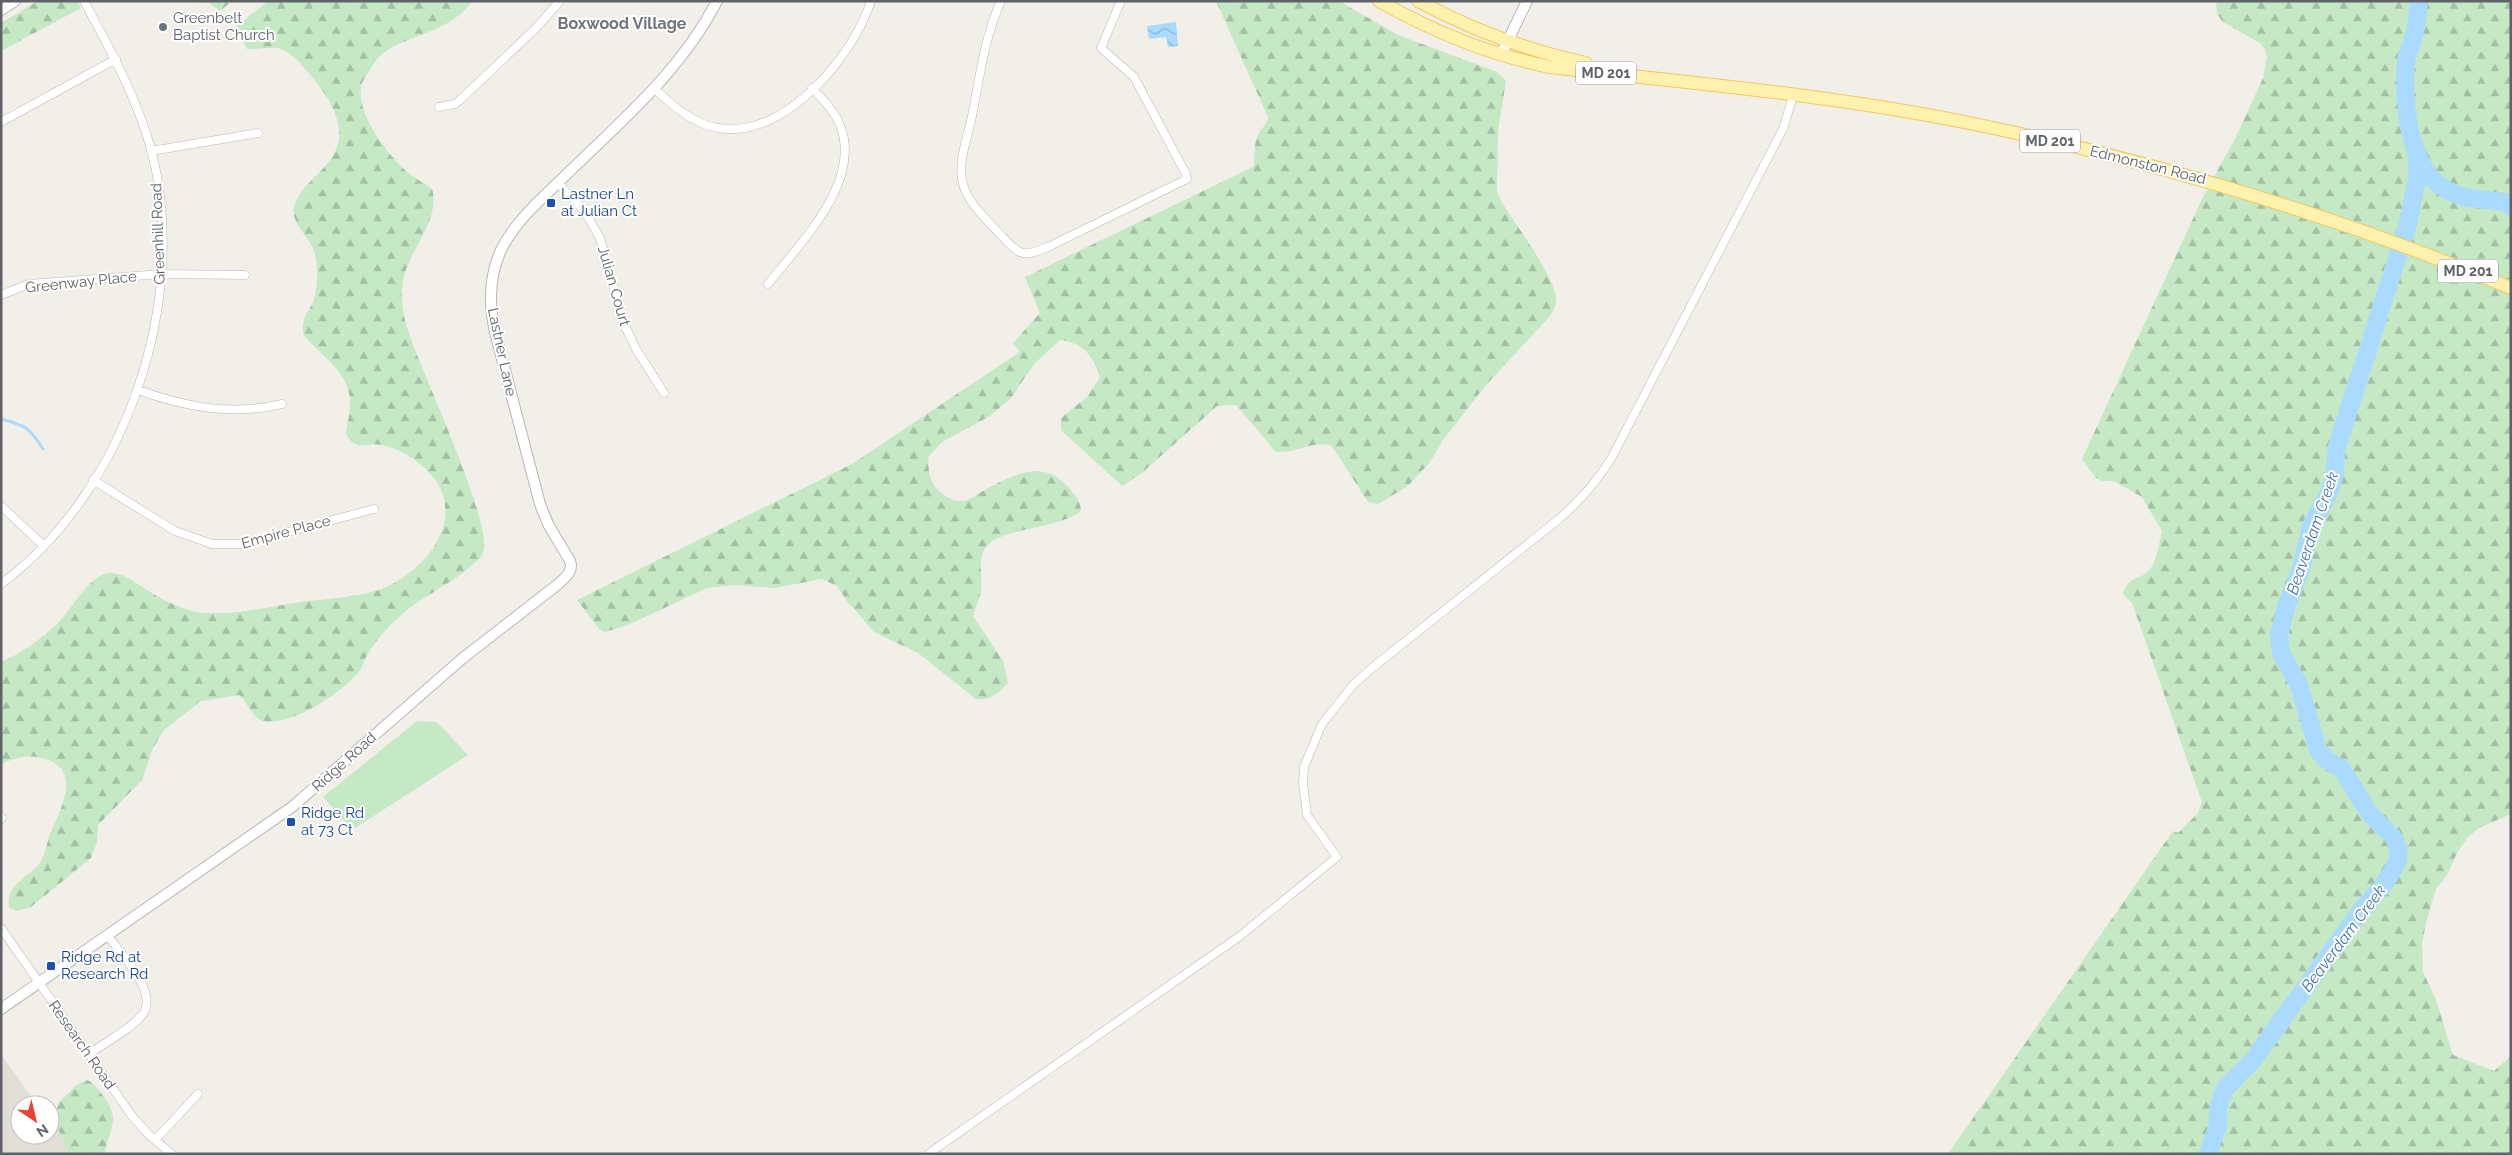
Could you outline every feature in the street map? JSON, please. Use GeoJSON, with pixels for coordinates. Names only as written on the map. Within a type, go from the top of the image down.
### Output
{"type":"FeatureCollection","features":[{"type":"Feature","properties":{"kind":"main road","name":"MD 201"},"geometry":{"type":"LineString","coordinates":[[1379,1],[1425,24],[1501,55]]}},
{"type":"Feature","properties":{"kind":"main road","name":"MD 201"},"geometry":{"type":"LineString","coordinates":[[1418,1],[1508,41]]}},
{"type":"Feature","properties":{"kind":"main road","name":"Edmonston Road"},"geometry":{"type":"LineString","coordinates":[[1508,41],[1556,57],[1712,86]]}},
{"type":"Feature","properties":{"kind":"main road","name":"Edmonston Road"},"geometry":{"type":"LineString","coordinates":[[1501,55],[1550,66],[1793,96],[1974,124],[2109,155],[2222,185],[2333,220],[2511,288]]}},
{"type":"Feature","properties":{"kind":"street"},"geometry":{"type":"LineString","coordinates":[[1,10],[15,1]]}},
{"type":"Feature","properties":{"kind":"street","name":"Greenhill Road"},"geometry":{"type":"LineString","coordinates":[[1,584],[44,546],[70,515],[116,440],[138,390],[153,335],[162,274],[159,194],[151,151],[139,111],[116,59],[84,1]]}},
{"type":"Feature","properties":{"kind":"street"},"geometry":{"type":"LineString","coordinates":[[439,107],[455,104],[460,100],[535,29],[560,1]]}},
{"type":"Feature","properties":{"kind":"street","name":"Lastner Lane"},"geometry":{"type":"LineString","coordinates":[[572,565],[548,524],[540,504],[495,332],[491,308],[493,278],[501,251],[521,220],[654,89],[679,60],[717,1]]}},
{"type":"Feature","properties":{"kind":"street"},"geometry":{"type":"LineString","coordinates":[[654,89],[688,116],[708,126],[731,129],[770,122],[793,106],[812,88],[848,48],[861,27],[871,1]]}},
{"type":"Feature","properties":{"kind":"street"},"geometry":{"type":"LineString","coordinates":[[1000,1],[980,64],[962,160],[962,182],[975,207],[986,220],[1018,252],[1026,255],[1050,246],[1187,179],[1134,77],[1101,48],[1121,1]]}},
{"type":"Feature","properties":{"kind":"street"},"geometry":{"type":"LineString","coordinates":[[1501,55],[1527,1]]}},
{"type":"Feature","properties":{"kind":"street"},"geometry":{"type":"LineString","coordinates":[[1,122],[116,59]]}},
{"type":"Feature","properties":{"kind":"street"},"geometry":{"type":"LineString","coordinates":[[768,284],[814,227],[836,190],[844,165],[844,142],[840,125],[831,110],[812,88]]}},
{"type":"Feature","properties":{"kind":"street"},"geometry":{"type":"LineString","coordinates":[[928,1154],[1240,936],[1337,856],[1307,815],[1303,784],[1304,767],[1322,724],[1360,679],[1560,519],[1587,494],[1599,479],[1783,129],[1793,96]]}},
{"type":"Feature","properties":{"kind":"street"},"geometry":{"type":"LineString","coordinates":[[151,151],[258,133]]}},
{"type":"Feature","properties":{"kind":"street","name":"Julian Court"},"geometry":{"type":"LineString","coordinates":[[558,183],[585,212],[598,234],[605,250],[624,324],[636,348],[664,393]]}},
{"type":"Feature","properties":{"kind":"street","name":"Greenway Place"},"geometry":{"type":"LineString","coordinates":[[1,295],[29,284],[162,274],[245,275]]}},
{"type":"Feature","properties":{"kind":"street"},"geometry":{"type":"LineString","coordinates":[[138,390],[168,401],[209,409],[253,409],[282,404]]}},
{"type":"Feature","properties":{"kind":"street","name":"Empire Place"},"geometry":{"type":"LineString","coordinates":[[93,480],[175,531],[200,541],[222,545],[243,544],[374,509]]}},
{"type":"Feature","properties":{"kind":"street"},"geometry":{"type":"LineString","coordinates":[[1,506],[44,546]]}},
{"type":"Feature","properties":{"kind":"street","name":"Ridge Road"},"geometry":{"type":"LineString","coordinates":[[1,1008],[108,936],[304,798],[462,658],[557,585],[568,573],[572,565]]}},
{"type":"Feature","properties":{"kind":"street","name":"Research Road"},"geometry":{"type":"LineString","coordinates":[[1,928],[132,1116],[155,1140],[172,1154]]}},
{"type":"Feature","properties":{"kind":"street"},"geometry":{"type":"LineString","coordinates":[[88,1054],[138,1020],[145,1010],[147,1003],[146,990],[108,936]]}},
{"type":"Feature","properties":{"kind":"street"},"geometry":{"type":"LineString","coordinates":[[155,1140],[198,1094]]}},
{"type":"Feature","properties":{"kind":"shaded area"},"geometry":{"type":"Polygon","coordinates":[[[1,1054],[30,1095],[10,1095],[10,1145],[60,1145],[60,1133],[69,1154],[1,1154],[1,1054]]]}},
{"type":"Feature","properties":{"kind":"green space"},"geometry":{"type":"Polygon","coordinates":[[[38,1],[77,1],[81,8],[1,51],[1,23],[38,1]]]}},
{"type":"Feature","properties":{"kind":"green space"},"geometry":{"type":"Polygon","coordinates":[[[177,1],[232,1],[220,11],[210,3],[177,1]]]}},
{"type":"Feature","properties":{"kind":"green space"},"geometry":{"type":"Polygon","coordinates":[[[268,1],[473,1],[454,19],[444,25],[384,52],[376,60],[362,83],[361,94],[367,119],[382,144],[407,172],[432,189],[434,201],[432,213],[406,269],[403,281],[403,309],[417,355],[468,481],[484,537],[483,553],[470,567],[407,610],[376,642],[357,674],[339,691],[312,708],[284,720],[272,722],[258,718],[239,695],[201,701],[164,730],[153,748],[142,780],[98,825],[97,842],[91,858],[31,907],[16,911],[9,907],[11,893],[14,887],[42,860],[63,802],[66,780],[63,771],[55,763],[42,758],[32,756],[21,757],[1,764],[1,662],[24,650],[51,629],[88,586],[95,579],[103,575],[110,573],[129,578],[152,593],[186,609],[203,613],[240,612],[351,596],[384,588],[414,569],[427,556],[437,542],[443,526],[445,509],[442,492],[425,468],[400,451],[376,444],[358,445],[346,434],[350,403],[348,389],[332,363],[303,334],[304,319],[312,305],[315,294],[317,265],[313,248],[295,219],[294,207],[307,185],[331,159],[339,141],[339,130],[333,108],[321,88],[296,58],[277,48],[247,49],[237,26],[268,1]]]}},
{"type":"Feature","properties":{"kind":"green space"},"geometry":{"type":"Polygon","coordinates":[[[1216,1],[1339,1],[1398,35],[1497,72],[1506,81],[1498,130],[1497,192],[1550,279],[1556,304],[1551,315],[1486,385],[1443,440],[1429,463],[1408,486],[1378,504],[1368,502],[1331,445],[1324,444],[1276,452],[1236,405],[1217,406],[1143,472],[1122,486],[1061,430],[1061,418],[1088,396],[1100,377],[1094,362],[1086,351],[1075,344],[1060,340],[1034,364],[1011,398],[990,416],[942,442],[928,457],[929,474],[934,486],[942,494],[953,500],[964,501],[1012,477],[1033,471],[1044,472],[1064,483],[1076,496],[1081,507],[1081,511],[1071,517],[1059,522],[1002,536],[992,541],[985,548],[981,558],[980,593],[973,616],[1003,661],[1008,683],[994,696],[986,699],[976,699],[918,653],[874,632],[847,601],[837,586],[822,579],[774,588],[735,585],[707,588],[628,625],[605,632],[600,630],[577,600],[852,464],[1020,352],[1013,343],[1040,313],[1025,277],[1253,167],[1256,139],[1268,117],[1216,1]]]}},
{"type":"Feature","properties":{"kind":"green space"},"geometry":{"type":"Polygon","coordinates":[[[2216,1],[2511,1],[2511,814],[2479,828],[2468,837],[2457,853],[2447,875],[2436,889],[2422,944],[2423,972],[2436,1000],[2453,1055],[2494,1071],[2511,1056],[2511,1154],[1948,1154],[2173,831],[2178,833],[2198,813],[2202,802],[2132,603],[2123,594],[2128,583],[2142,576],[2153,565],[2162,531],[2142,497],[2114,481],[2103,481],[2096,478],[2082,459],[2202,199],[2236,137],[2263,78],[2267,57],[2265,49],[2260,43],[2223,22],[2217,14],[2216,1]]]}},
{"type":"Feature","properties":{"kind":"green space"},"geometry":{"type":"Polygon","coordinates":[[[417,721],[437,722],[468,755],[352,830],[323,797],[417,721]]]}},
{"type":"Feature","properties":{"kind":"green space"},"geometry":{"type":"Polygon","coordinates":[[[87,1080],[94,1085],[112,1113],[112,1126],[105,1154],[69,1154],[60,1133],[60,1101],[77,1085],[87,1080]]]}},
{"type":"Feature","properties":{"kind":"water"},"geometry":{"type":"Polygon","coordinates":[[[1176,22],[1178,46],[1168,47],[1166,37],[1149,39],[1147,26],[1176,22]]]}},
{"type":"Feature","properties":{"kind":"waterway"},"geometry":{"type":"LineString","coordinates":[[2419,1],[2413,39],[2406,61],[2405,79],[2408,119],[2418,157],[2428,173],[2441,186],[2464,197],[2508,203],[2511,207]]}},
{"type":"Feature","properties":{"kind":"waterway","name":"Beaverdam Creek"},"geometry":{"type":"LineString","coordinates":[[2208,1154],[2218,1125],[2218,1108],[2224,1090],[2253,1060],[2362,909],[2381,888],[2398,860],[2398,848],[2394,838],[2370,814],[2341,768],[2327,760],[2318,750],[2299,685],[2281,653],[2279,635],[2287,604],[2301,569],[2311,526],[2327,497],[2334,478],[2337,447],[2407,227],[2417,180],[2417,154]]}},
{"type":"Feature","properties":{"kind":"waterway"},"geometry":{"type":"LineString","coordinates":[[1,419],[26,428],[43,449]]}},
{"type":"Feature","properties":{"kind":"place","name":"Greenbelt Baptist Church"},"geometry":{"type":"Point","coordinates":[163,27]}},
{"type":"Feature","properties":{"kind":"place","name":"Lastner Ln at Julian Ct"},"geometry":{"type":"Point","coordinates":[551,203]}},
{"type":"Feature","properties":{"kind":"place","name":"Ridge Rd at 73 Ct"},"geometry":{"type":"Point","coordinates":[291,822]}},
{"type":"Feature","properties":{"kind":"place","name":"Ridge Rd at Research Rd"},"geometry":{"type":"Point","coordinates":[51,966]}},
{"type":"Feature","properties":{"kind":"district","name":"Boxwood Village"},"geometry":{"type":"Point","coordinates":[622,23]}}]}
